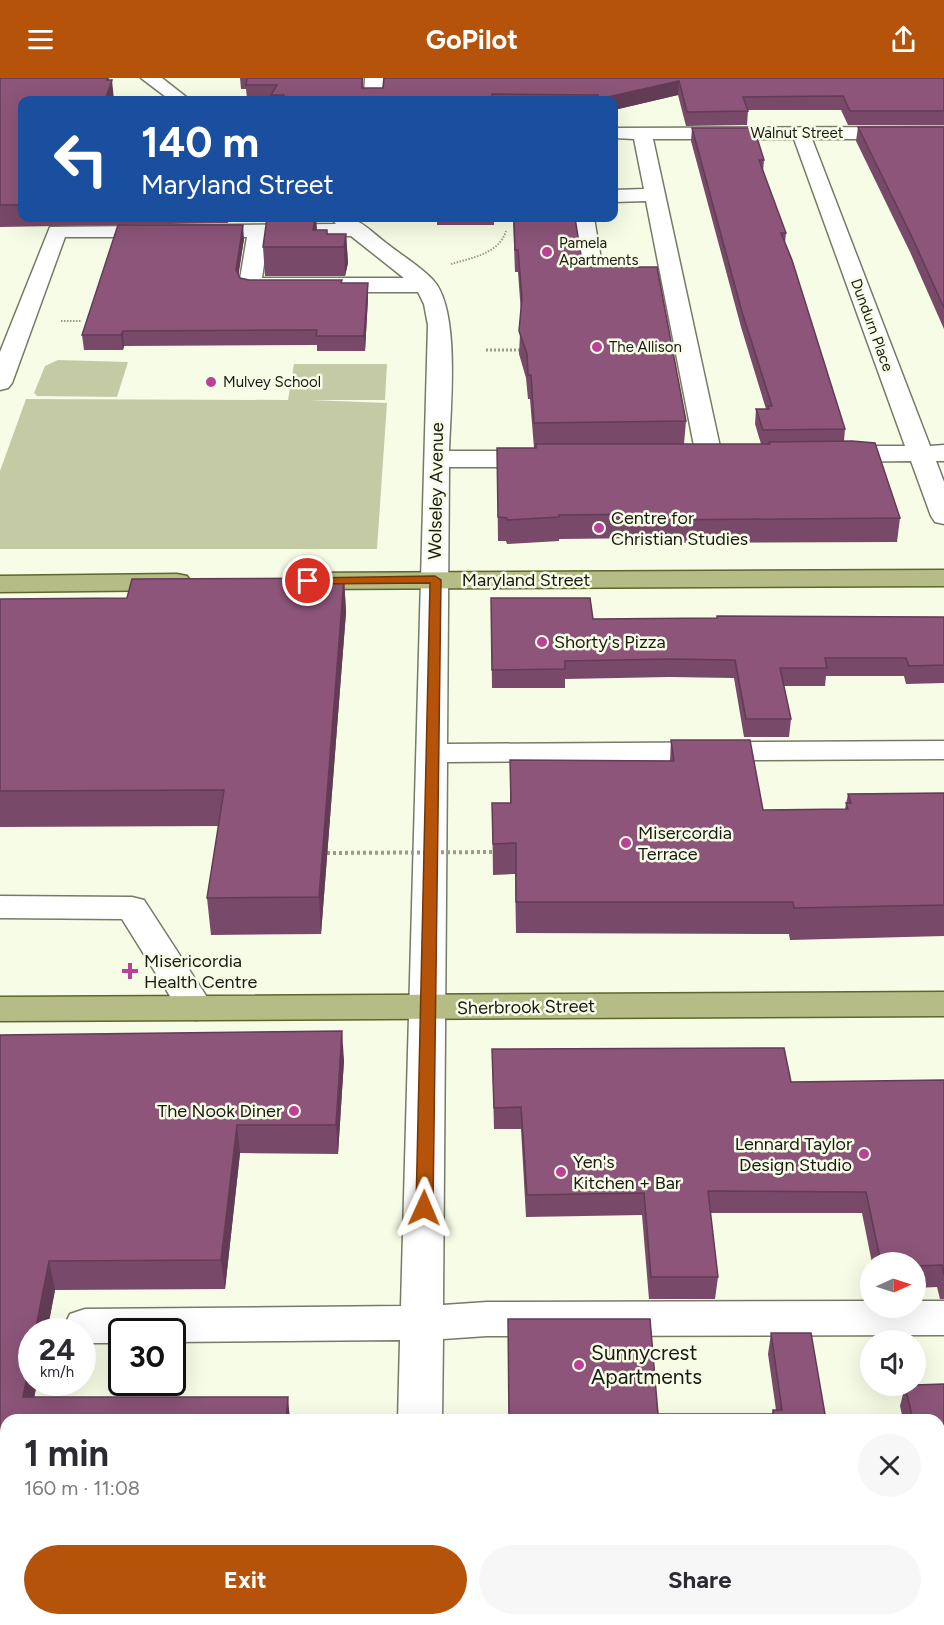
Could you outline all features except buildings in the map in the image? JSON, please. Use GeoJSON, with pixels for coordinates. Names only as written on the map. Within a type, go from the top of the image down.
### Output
{"type":"FeatureCollection","features":[{"type":"Feature","properties":{"kind":"main road","name":"Maryland Street"},"geometry":{"type":"LineString","coordinates":[[273,581],[944,578]]}},
{"type":"Feature","properties":{"kind":"main road"},"geometry":{"type":"LineString","coordinates":[[0,584],[201,582]]}},
{"type":"Feature","properties":{"kind":"main road","name":"Sherbrook Street"},"geometry":{"type":"LineString","coordinates":[[0,1009],[944,1004]]}},
{"type":"Feature","properties":{"kind":"street"},"geometry":{"type":"LineString","coordinates":[[150,78],[175,96]]}},
{"type":"Feature","properties":{"kind":"street"},"geometry":{"type":"LineString","coordinates":[[373,96],[374,78]]}},
{"type":"Feature","properties":{"kind":"street"},"geometry":{"type":"LineString","coordinates":[[642,133],[709,456]]}},
{"type":"Feature","properties":{"kind":"street","name":"Dundurn Place"},"geometry":{"type":"LineString","coordinates":[[801,133],[932,453],[944,516]]}},
{"type":"Feature","properties":{"kind":"street","name":"Walnut Street"},"geometry":{"type":"LineString","coordinates":[[618,134],[944,133]]}},
{"type":"Feature","properties":{"kind":"street"},"geometry":{"type":"LineString","coordinates":[[618,196],[655,195]]}},
{"type":"Feature","properties":{"kind":"street","name":"Wolseley Avenue"},"geometry":{"type":"LineString","coordinates":[[347,222],[419,279],[435,304],[439,325],[420,1414]]}},
{"type":"Feature","properties":{"kind":"street"},"geometry":{"type":"LineString","coordinates":[[585,222],[593,277],[672,276]]}},
{"type":"Feature","properties":{"kind":"street"},"geometry":{"type":"LineString","coordinates":[[0,383],[57,231],[358,230]]}},
{"type":"Feature","properties":{"kind":"street"},"geometry":{"type":"LineString","coordinates":[[258,231],[250,285],[419,279]]}},
{"type":"Feature","properties":{"kind":"street"},"geometry":{"type":"LineString","coordinates":[[816,454],[932,453]]}},
{"type":"Feature","properties":{"kind":"street"},"geometry":{"type":"LineString","coordinates":[[437,459],[568,458]]}},
{"type":"Feature","properties":{"kind":"street"},"geometry":{"type":"LineString","coordinates":[[432,753],[944,750]]}},
{"type":"Feature","properties":{"kind":"street"},"geometry":{"type":"LineString","coordinates":[[0,907],[132,908],[196,1008]]}},
{"type":"Feature","properties":{"kind":"street"},"geometry":{"type":"LineString","coordinates":[[96,1326],[423,1323],[487,1319],[944,1318]]}},
{"type":"Feature","properties":{"kind":"path"},"geometry":{"type":"LineString","coordinates":[[419,279],[488,252],[501,243],[506,231]]}},
{"type":"Feature","properties":{"kind":"path"},"geometry":{"type":"LineString","coordinates":[[486,350],[525,350]]}},
{"type":"Feature","properties":{"kind":"path"},"geometry":{"type":"LineString","coordinates":[[327,853],[492,852]]}},
{"type":"Feature","properties":{"kind":"green space"},"geometry":{"type":"Polygon","coordinates":[[[58,360],[128,362],[117,397],[37,396],[34,393],[45,366],[58,360]]]}},
{"type":"Feature","properties":{"kind":"green space"},"geometry":{"type":"Polygon","coordinates":[[[294,364],[387,364],[385,400],[310,400],[387,403],[377,549],[0,549],[0,471],[26,399],[288,400],[294,364]]]}},
{"type":"Feature","properties":{"kind":"place","name":"Pamela Apartments"},"geometry":{"type":"Point","coordinates":[547,252]}},
{"type":"Feature","properties":{"kind":"place","name":"The Allison"},"geometry":{"type":"Point","coordinates":[597,347]}},
{"type":"Feature","properties":{"kind":"place","name":"Mulvey School"},"geometry":{"type":"Point","coordinates":[211,382]}},
{"type":"Feature","properties":{"kind":"place","name":"Centre for Christian Studies"},"geometry":{"type":"Point","coordinates":[599,528]}},
{"type":"Feature","properties":{"kind":"place","name":"Shorty's Pizza"},"geometry":{"type":"Point","coordinates":[542,642]}},
{"type":"Feature","properties":{"kind":"place","name":"Misercordia Terrace"},"geometry":{"type":"Point","coordinates":[626,843]}},
{"type":"Feature","properties":{"kind":"place","name":"Misericordia Health Centre"},"geometry":{"type":"Point","coordinates":[130,971]}},
{"type":"Feature","properties":{"kind":"place","name":"The Nook Diner"},"geometry":{"type":"Point","coordinates":[294,1111]}},
{"type":"Feature","properties":{"kind":"place","name":"Lennard Taylor Design Studio"},"geometry":{"type":"Point","coordinates":[864,1154]}},
{"type":"Feature","properties":{"kind":"place","name":"Yen's Kitchen + Bar"},"geometry":{"type":"Point","coordinates":[561,1172]}},
{"type":"Feature","properties":{"kind":"place","name":"Sunnycrest Apartments"},"geometry":{"type":"Point","coordinates":[579,1365]}},
{"type":"Feature","properties":{"kind":"route"},"geometry":{"type":"LineString","coordinates":[[308,581],[435,580],[424,1208]]}}]}
